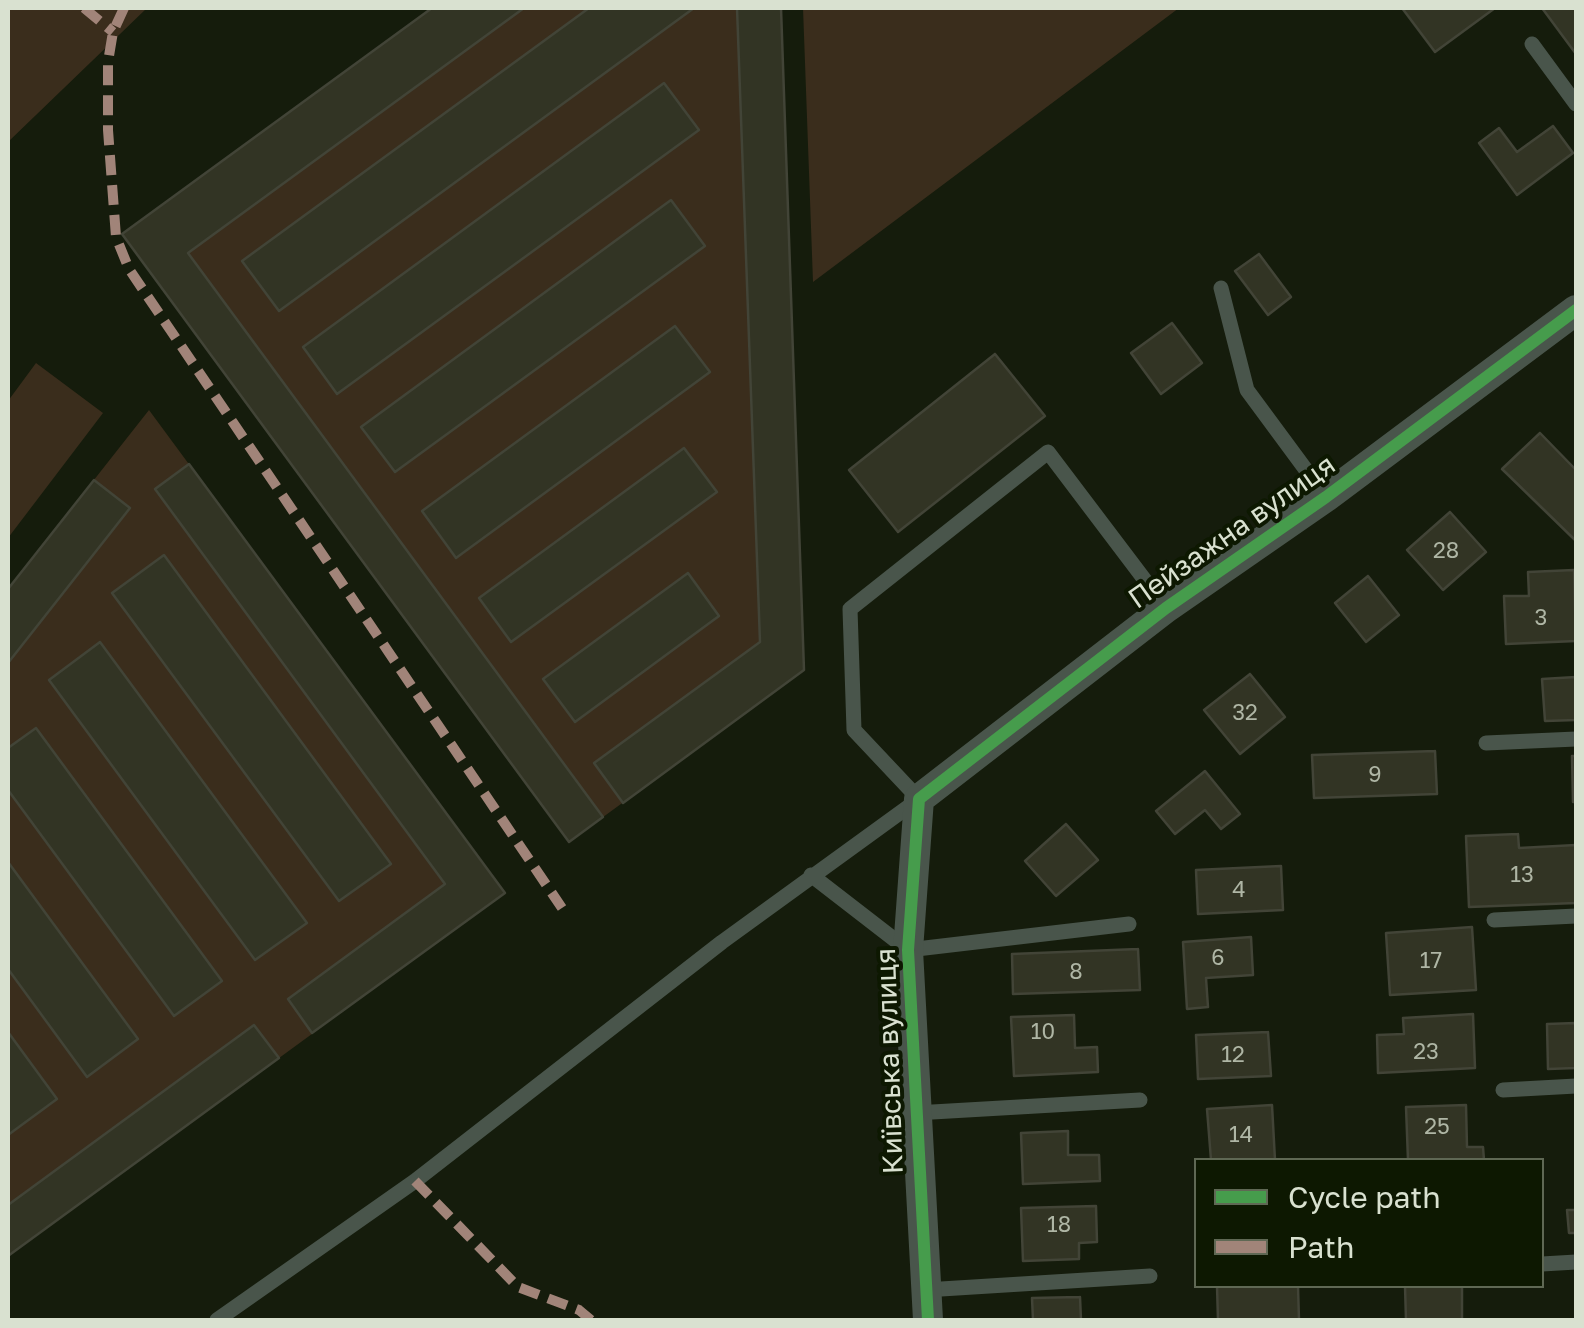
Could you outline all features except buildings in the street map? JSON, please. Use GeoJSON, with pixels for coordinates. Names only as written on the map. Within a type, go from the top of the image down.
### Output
{"type":"FeatureCollection","features":[{"type":"Feature","properties":{"kind":"street","name":"Пейзажна вулиця"},"geometry":{"type":"LineString","coordinates":[[919,799],[1166,608],[1326,497],[1576,310]]}},
{"type":"Feature","properties":{"kind":"street","name":"Київська вулиця"},"geometry":{"type":"LineString","coordinates":[[919,799],[908,950],[928,1320]]}},
{"type":"Feature","properties":{"kind":"lane"},"geometry":{"type":"LineString","coordinates":[[1532,44],[1576,104]]}},
{"type":"Feature","properties":{"kind":"lane"},"geometry":{"type":"LineString","coordinates":[[1221,288],[1247,390],[1326,497]]}},
{"type":"Feature","properties":{"kind":"lane"},"geometry":{"type":"LineString","coordinates":[[217,1320],[414,1181],[810,875],[919,799],[854,730],[850,609],[1048,452],[1166,608]]}},
{"type":"Feature","properties":{"kind":"lane"},"geometry":{"type":"LineString","coordinates":[[1486,744],[1576,739]]}},
{"type":"Feature","properties":{"kind":"lane"},"geometry":{"type":"LineString","coordinates":[[810,875],[908,950],[1129,924]]}},
{"type":"Feature","properties":{"kind":"lane"},"geometry":{"type":"LineString","coordinates":[[1494,920],[1576,916]]}},
{"type":"Feature","properties":{"kind":"lane"},"geometry":{"type":"LineString","coordinates":[[1503,1090],[1576,1086]]}},
{"type":"Feature","properties":{"kind":"lane"},"geometry":{"type":"LineString","coordinates":[[916,1114],[1140,1100]]}},
{"type":"Feature","properties":{"kind":"lane"},"geometry":{"type":"LineString","coordinates":[[1544,1264],[1576,1262]]}},
{"type":"Feature","properties":{"kind":"lane"},"geometry":{"type":"LineString","coordinates":[[925,1290],[1150,1276]]}},
{"type":"Feature","properties":{"kind":"shaded area"},"geometry":{"type":"Polygon","coordinates":[[[8,8],[147,8],[8,142],[8,8]]]}},
{"type":"Feature","properties":{"kind":"shaded area"},"geometry":{"type":"Polygon","coordinates":[[[432,8],[781,8],[804,670],[569,842],[122,234],[432,8]]]}},
{"type":"Feature","properties":{"kind":"shaded area"},"geometry":{"type":"Polygon","coordinates":[[[803,8],[1179,8],[813,282],[803,8]]]}},
{"type":"Feature","properties":{"kind":"shaded area"},"geometry":{"type":"Polygon","coordinates":[[[36,363],[103,413],[8,538],[8,401],[36,363]]]}},
{"type":"Feature","properties":{"kind":"shaded area"},"geometry":{"type":"Polygon","coordinates":[[[149,410],[505,893],[8,1256],[8,589],[149,410]]]}},
{"type":"Feature","properties":{"kind":"marked path"},"geometry":{"type":"LineString","coordinates":[[84,8],[113,32]]}},
{"type":"Feature","properties":{"kind":"marked path"},"geometry":{"type":"LineString","coordinates":[[124,8],[113,32],[108,62],[108,130],[116,237],[129,269],[562,908]]}},
{"type":"Feature","properties":{"kind":"marked path"},"geometry":{"type":"LineString","coordinates":[[415,1181],[518,1287],[579,1310],[591,1320]]}},
{"type":"Feature","properties":{"kind":"cycle path"},"geometry":{"type":"LineString","coordinates":[[928,1320],[908,950],[919,799],[1166,608],[1326,497],[1576,310]]}}]}
